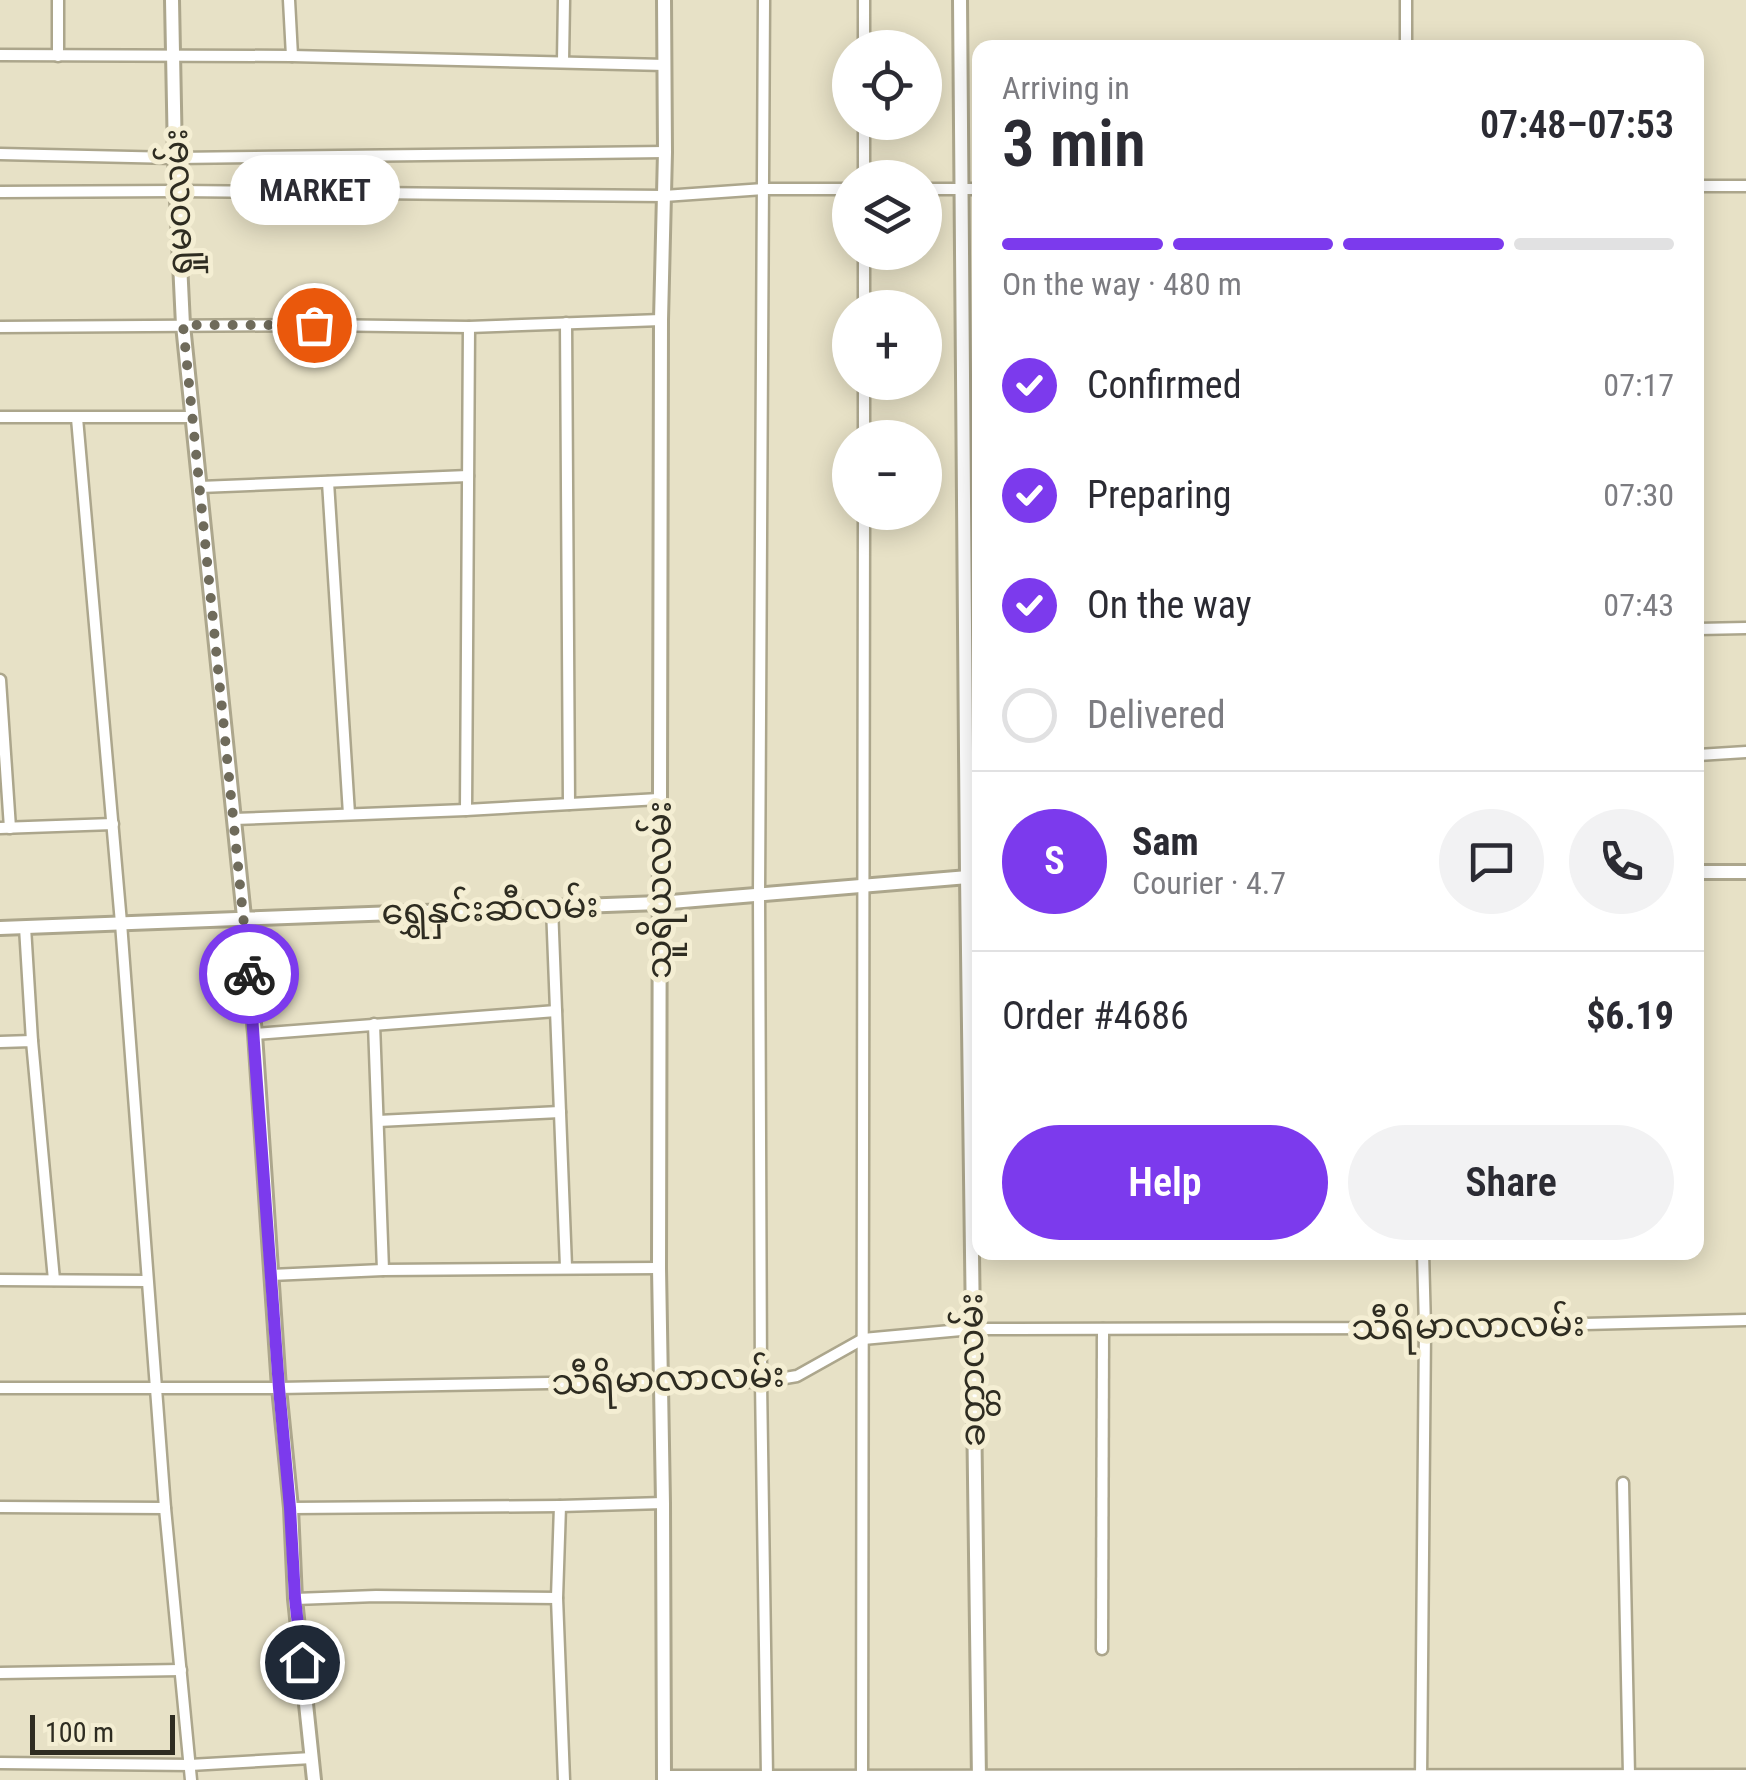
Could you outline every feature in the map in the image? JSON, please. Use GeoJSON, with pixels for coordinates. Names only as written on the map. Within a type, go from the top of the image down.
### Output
{"type":"FeatureCollection","features":[{"type":"Feature","properties":{"kind":"street"},"geometry":{"type":"LineString","coordinates":[[58,0],[58,56]]}},
{"type":"Feature","properties":{"kind":"street","name":"ရှုမဝလမ်း"},"geometry":{"type":"LineString","coordinates":[[172,0],[183,325],[255,1034],[295,1598],[314,1780]]}},
{"type":"Feature","properties":{"kind":"street"},"geometry":{"type":"LineString","coordinates":[[289,0],[292,56]]}},
{"type":"Feature","properties":{"kind":"street"},"geometry":{"type":"LineString","coordinates":[[563,62],[564,0]]}},
{"type":"Feature","properties":{"kind":"street","name":"သူရိယလမ်း"},"geometry":{"type":"LineString","coordinates":[[664,0],[659,799],[664,1778]]}},
{"type":"Feature","properties":{"kind":"street"},"geometry":{"type":"LineString","coordinates":[[764,0],[759,894],[766,1776]]}},
{"type":"Feature","properties":{"kind":"street"},"geometry":{"type":"LineString","coordinates":[[864,0],[864,30]]}},
{"type":"Feature","properties":{"kind":"street","name":"ခတ္တာလမ်း"},"geometry":{"type":"LineString","coordinates":[[960,0],[965,636],[972,846]]}},
{"type":"Feature","properties":{"kind":"street"},"geometry":{"type":"LineString","coordinates":[[1406,0],[1406,40]]}},
{"type":"Feature","properties":{"kind":"street"},"geometry":{"type":"LineString","coordinates":[[0,55],[665,64]]}},
{"type":"Feature","properties":{"kind":"street"},"geometry":{"type":"LineString","coordinates":[[0,154],[175,158],[665,152]]}},
{"type":"Feature","properties":{"kind":"street"},"geometry":{"type":"LineString","coordinates":[[1704,186],[1746,186]]}},
{"type":"Feature","properties":{"kind":"street"},"geometry":{"type":"LineString","coordinates":[[0,192],[664,196],[832,189]]}},
{"type":"Feature","properties":{"kind":"street"},"geometry":{"type":"LineString","coordinates":[[942,189],[972,189]]}},
{"type":"Feature","properties":{"kind":"street"},"geometry":{"type":"LineString","coordinates":[[0,327],[468,327],[660,320]]}},
{"type":"Feature","properties":{"kind":"street"},"geometry":{"type":"LineString","coordinates":[[566,323],[568,804]]}},
{"type":"Feature","properties":{"kind":"street"},"geometry":{"type":"LineString","coordinates":[[466,810],[468,327]]}},
{"type":"Feature","properties":{"kind":"street"},"geometry":{"type":"LineString","coordinates":[[0,417],[193,417]]}},
{"type":"Feature","properties":{"kind":"street"},"geometry":{"type":"LineString","coordinates":[[77,418],[121,923],[165,1508],[191,1780]]}},
{"type":"Feature","properties":{"kind":"street"},"geometry":{"type":"LineString","coordinates":[[200,487],[468,476]]}},
{"type":"Feature","properties":{"kind":"street"},"geometry":{"type":"LineString","coordinates":[[328,482],[348,814]]}},
{"type":"Feature","properties":{"kind":"street"},"geometry":{"type":"LineString","coordinates":[[862,1778],[864,530]]}},
{"type":"Feature","properties":{"kind":"street"},"geometry":{"type":"LineString","coordinates":[[1704,629],[1746,628]]}},
{"type":"Feature","properties":{"kind":"street"},"geometry":{"type":"LineString","coordinates":[[965,636],[972,636]]}},
{"type":"Feature","properties":{"kind":"street"},"geometry":{"type":"LineString","coordinates":[[0,680],[5,828],[113,824]]}},
{"type":"Feature","properties":{"kind":"street"},"geometry":{"type":"LineString","coordinates":[[1704,755],[1746,752]]}},
{"type":"Feature","properties":{"kind":"street"},"geometry":{"type":"LineString","coordinates":[[234,819],[659,799]]}},
{"type":"Feature","properties":{"kind":"street"},"geometry":{"type":"LineString","coordinates":[[1704,872],[1746,872]]}},
{"type":"Feature","properties":{"kind":"street","name":"ရွှေနှင်းဆီလမ်း"},"geometry":{"type":"LineString","coordinates":[[0,928],[659,903],[972,876]]}},
{"type":"Feature","properties":{"kind":"street"},"geometry":{"type":"LineString","coordinates":[[552,907],[566,1268]]}},
{"type":"Feature","properties":{"kind":"street"},"geometry":{"type":"LineString","coordinates":[[26,927],[54,1280]]}},
{"type":"Feature","properties":{"kind":"street"},"geometry":{"type":"LineString","coordinates":[[255,1034],[556,1010]]}},
{"type":"Feature","properties":{"kind":"street"},"geometry":{"type":"LineString","coordinates":[[374,1024],[384,1270]]}},
{"type":"Feature","properties":{"kind":"street"},"geometry":{"type":"LineString","coordinates":[[0,1042],[32,1040]]}},
{"type":"Feature","properties":{"kind":"street"},"geometry":{"type":"LineString","coordinates":[[378,1121],[560,1112]]}},
{"type":"Feature","properties":{"kind":"street","name":"ခတ္တာလမ်း"},"geometry":{"type":"LineString","coordinates":[[972,1260],[978,1777]]}},
{"type":"Feature","properties":{"kind":"street"},"geometry":{"type":"LineString","coordinates":[[1421,1778],[1423,1260]]}},
{"type":"Feature","properties":{"kind":"street"},"geometry":{"type":"LineString","coordinates":[[270,1274],[659,1268]]}},
{"type":"Feature","properties":{"kind":"street"},"geometry":{"type":"LineString","coordinates":[[0,1280],[148,1281]]}},
{"type":"Feature","properties":{"kind":"street","name":"သီရိမာလာလမ်း"},"geometry":{"type":"LineString","coordinates":[[0,1388],[761,1382],[797,1376],[864,1339],[972,1329],[1425,1328],[1746,1320]]}},
{"type":"Feature","properties":{"kind":"street"},"geometry":{"type":"LineString","coordinates":[[1102,1650],[1103,1329]]}},
{"type":"Feature","properties":{"kind":"street"},"geometry":{"type":"LineString","coordinates":[[1624,1482],[1628,1775]]}},
{"type":"Feature","properties":{"kind":"street"},"geometry":{"type":"LineString","coordinates":[[290,1508],[663,1503]]}},
{"type":"Feature","properties":{"kind":"street"},"geometry":{"type":"LineString","coordinates":[[560,1506],[557,1598],[564,1780]]}},
{"type":"Feature","properties":{"kind":"street"},"geometry":{"type":"LineString","coordinates":[[0,1507],[165,1508]]}},
{"type":"Feature","properties":{"kind":"street"},"geometry":{"type":"LineString","coordinates":[[295,1598],[557,1598]]}},
{"type":"Feature","properties":{"kind":"street"},"geometry":{"type":"LineString","coordinates":[[0,1674],[180,1670]]}},
{"type":"Feature","properties":{"kind":"street"},"geometry":{"type":"LineString","coordinates":[[0,1763],[190,1764],[312,1758]]}},
{"type":"Feature","properties":{"kind":"street"},"geometry":{"type":"LineString","coordinates":[[664,1778],[1746,1775]]}},
{"type":"Feature","properties":{"kind":"way so far"},"geometry":{"type":"LineString","coordinates":[[249,974],[183,325],[314,325]]}},
{"type":"Feature","properties":{"kind":"place","name":"MARKET"},"geometry":{"type":"Point","coordinates":[314,325]}},
{"type":"Feature","properties":{"kind":"route"},"geometry":{"type":"LineString","coordinates":[[249,974],[302,1662]]}}]}
